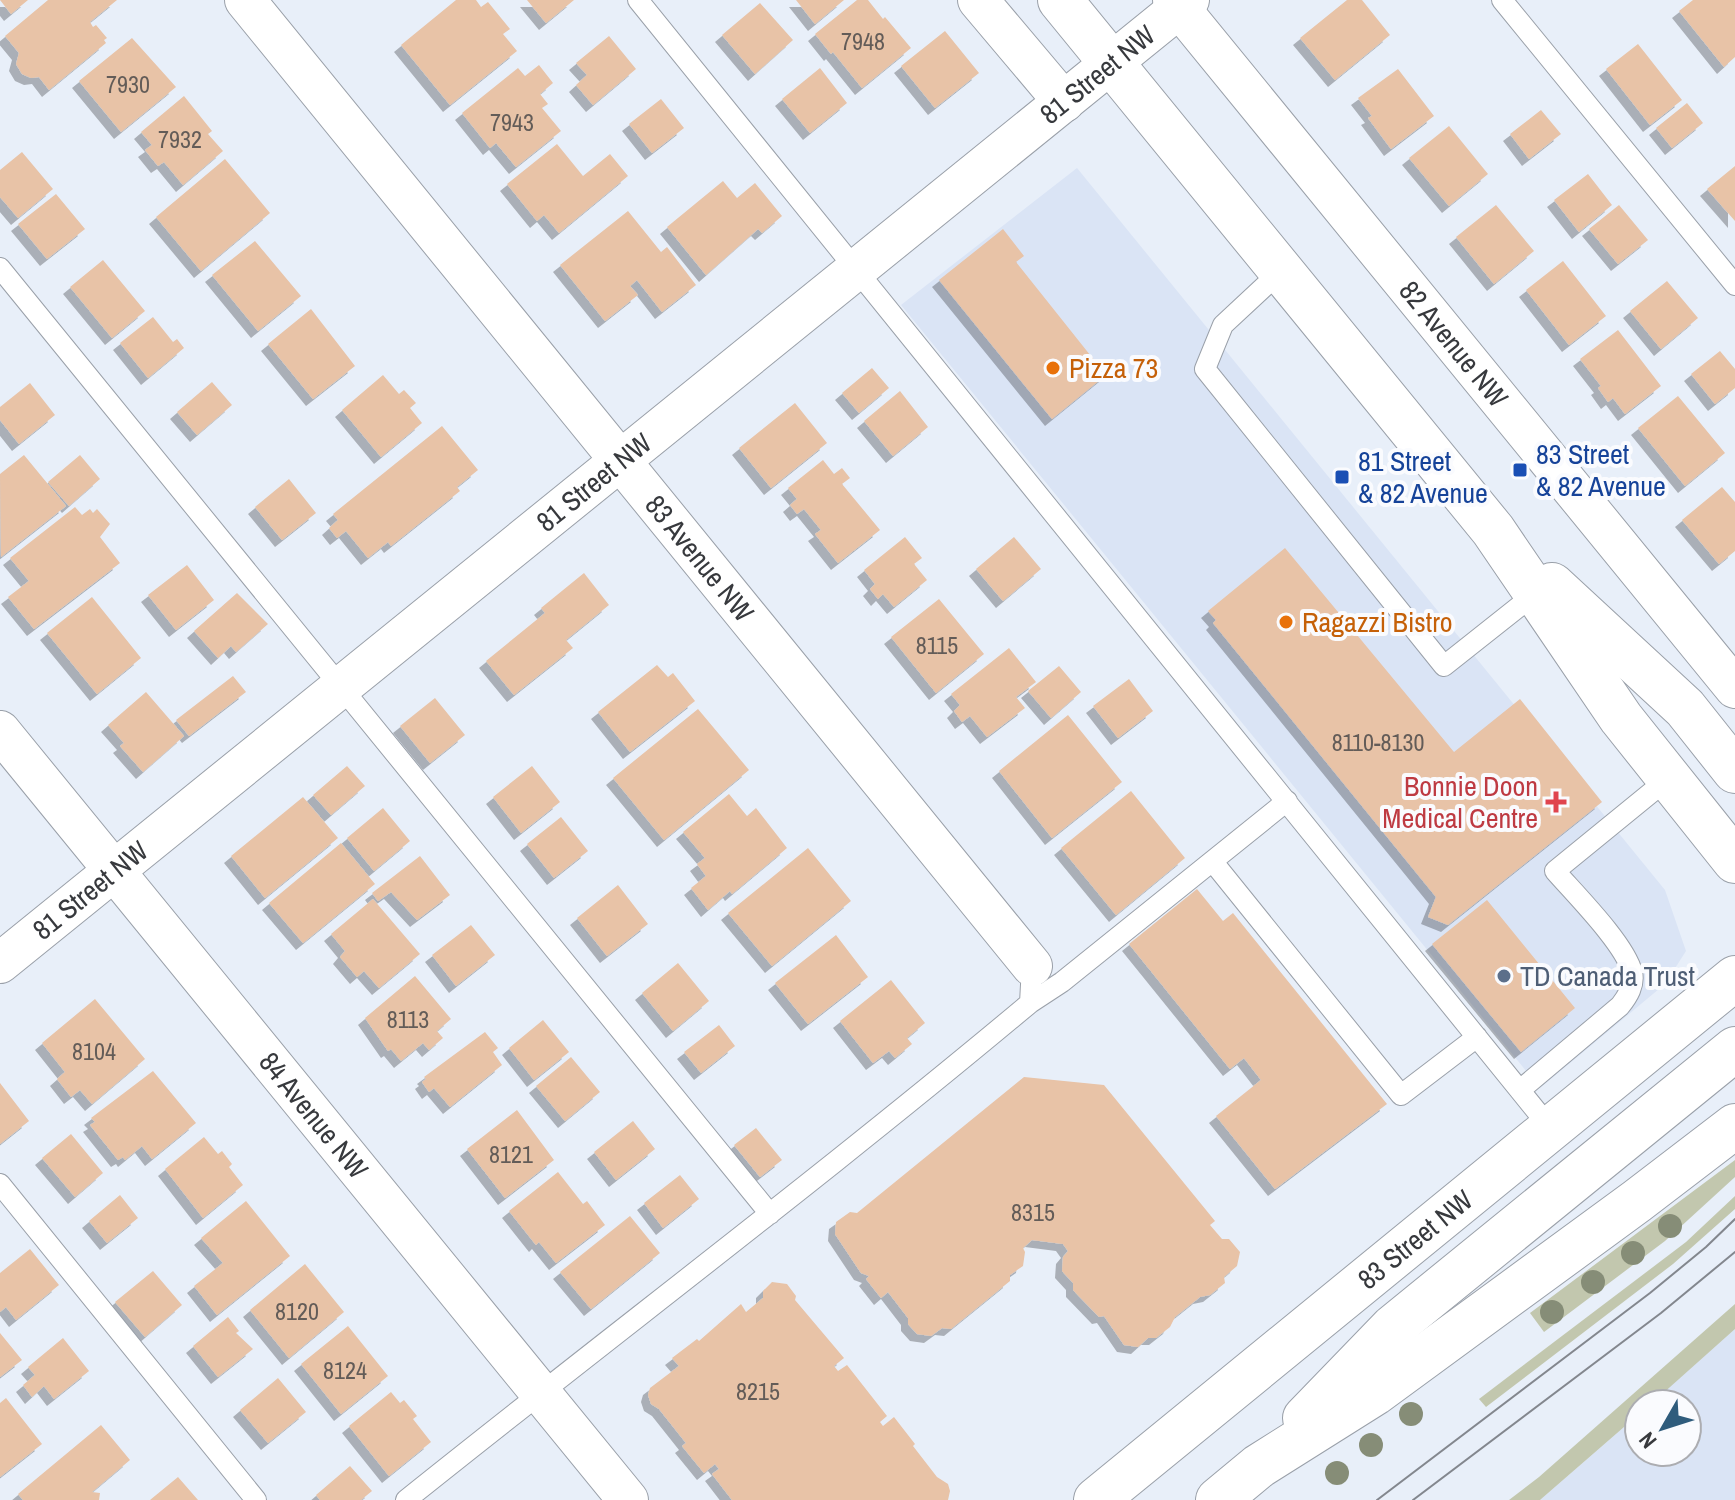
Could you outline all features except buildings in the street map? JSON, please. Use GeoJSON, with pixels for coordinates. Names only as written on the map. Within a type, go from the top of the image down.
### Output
{"type":"FeatureCollection","features":[{"type":"Feature","properties":{"kind":"main road"},"geometry":{"type":"LineString","coordinates":[[1060,0],[1493,530],[1621,718],[1735,861]]}},
{"type":"Feature","properties":{"kind":"main road"},"geometry":{"type":"LineString","coordinates":[[1493,530],[1685,708],[1735,771]]}},
{"type":"Feature","properties":{"kind":"main road"},"geometry":{"type":"LineString","coordinates":[[1685,708],[1735,735]]}},
{"type":"Feature","properties":{"kind":"main road","name":"83 Street NW"},"geometry":{"type":"LineString","coordinates":[[1096,1500],[1735,978]]}},
{"type":"Feature","properties":{"kind":"main road"},"geometry":{"type":"LineString","coordinates":[[1218,1500],[1259,1466],[1393,1327],[1735,1049]]}},
{"type":"Feature","properties":{"kind":"main road"},"geometry":{"type":"LineString","coordinates":[[1259,1466],[1375,1393],[1735,1126]]}},
{"type":"Feature","properties":{"kind":"street","name":"83 Avenue NW"},"geometry":{"type":"LineString","coordinates":[[245,0],[621,462],[1031,984]]}},
{"type":"Feature","properties":{"kind":"street"},"geometry":{"type":"LineString","coordinates":[[978,0],[1064,102]]}},
{"type":"Feature","properties":{"kind":"street","name":"81 Street NW"},"geometry":{"type":"LineString","coordinates":[[0,963],[1111,64],[1181,3]]}},
{"type":"Feature","properties":{"kind":"street","name":"82 Avenue NW"},"geometry":{"type":"LineString","coordinates":[[1181,3],[1735,688]]}},
{"type":"Feature","properties":{"kind":"street","name":"84 Avenue NW"},"geometry":{"type":"LineString","coordinates":[[0,731],[628,1500]]}},
{"type":"Feature","properties":{"kind":"lane"},"geometry":{"type":"LineString","coordinates":[[638,0],[1551,1129]]}},
{"type":"Feature","properties":{"kind":"lane"},"geometry":{"type":"LineString","coordinates":[[1502,0],[1735,285]]}},
{"type":"Feature","properties":{"kind":"lane"},"geometry":{"type":"LineString","coordinates":[[0,268],[770,1214]]}},
{"type":"Feature","properties":{"kind":"lane"},"geometry":{"type":"LineString","coordinates":[[1281,271],[1223,325],[1205,369],[1444,666],[1536,593]]}},
{"type":"Feature","properties":{"kind":"lane"},"geometry":{"type":"LineString","coordinates":[[1520,1090],[1620,1006],[1630,992],[1632,973],[1621,950],[1555,871],[1669,778]]}},
{"type":"Feature","properties":{"kind":"lane"},"geometry":{"type":"LineString","coordinates":[[406,1500],[770,1214],[1031,984],[1062,982],[1287,801]]}},
{"type":"Feature","properties":{"kind":"lane"},"geometry":{"type":"LineString","coordinates":[[1213,862],[1401,1095],[1477,1037]]}},
{"type":"Feature","properties":{"kind":"lane"},"geometry":{"type":"LineString","coordinates":[[0,1184],[256,1500]]}},
{"type":"Feature","properties":{"kind":"shaded area"},"geometry":{"type":"Polygon","coordinates":[[[1077,168],[1665,890],[1686,951],[1665,984],[1540,1088],[901,305],[1077,168]]]}},
{"type":"Feature","properties":{"kind":"shaded area"},"geometry":{"type":"Polygon","coordinates":[[[1735,1329],[1735,1500],[1540,1500],[1623,1428],[1623,1468],[1703,1468],[1703,1388],[1668,1388],[1735,1329]]]}},
{"type":"Feature","properties":{"kind":"green space"},"geometry":{"type":"Polygon","coordinates":[[[1735,1160],[1735,1177],[1665,1241],[1544,1332],[1530,1313],[1735,1160]]]}},
{"type":"Feature","properties":{"kind":"green space"},"geometry":{"type":"Polygon","coordinates":[[[1735,1196],[1735,1209],[1673,1264],[1486,1407],[1479,1399],[1686,1242],[1735,1196]]]}},
{"type":"Feature","properties":{"kind":"green space"},"geometry":{"type":"Polygon","coordinates":[[[1735,1304],[1735,1329],[1669,1388],[1640,1388],[1735,1304]]]}},
{"type":"Feature","properties":{"kind":"green space"},"geometry":{"type":"Polygon","coordinates":[[[1623,1403],[1623,1428],[1540,1500],[1509,1500],[1623,1403]]]}},
{"type":"Feature","properties":{"kind":"tram line"},"geometry":{"type":"LineString","coordinates":[[1377,1500],[1650,1293],[1735,1219]]}},
{"type":"Feature","properties":{"kind":"tram line"},"geometry":{"type":"LineString","coordinates":[[1413,1500],[1661,1313],[1735,1252]]}},
{"type":"Feature","properties":{"kind":"place","name":"Pizza 73"},"geometry":{"type":"Point","coordinates":[1053,368]}},
{"type":"Feature","properties":{"kind":"place","name":"83 Street & 82 Avenue"},"geometry":{"type":"Point","coordinates":[1520,470]}},
{"type":"Feature","properties":{"kind":"place","name":"81 Street & 82 Avenue"},"geometry":{"type":"Point","coordinates":[1342,477]}},
{"type":"Feature","properties":{"kind":"place","name":"Ragazzi Bistro"},"geometry":{"type":"Point","coordinates":[1286,622]}},
{"type":"Feature","properties":{"kind":"place","name":"Bonnie Doon Medical Centre"},"geometry":{"type":"Point","coordinates":[1556,802]}},
{"type":"Feature","properties":{"kind":"place","name":"TD Canada Trust"},"geometry":{"type":"Point","coordinates":[1504,976]}}]}
